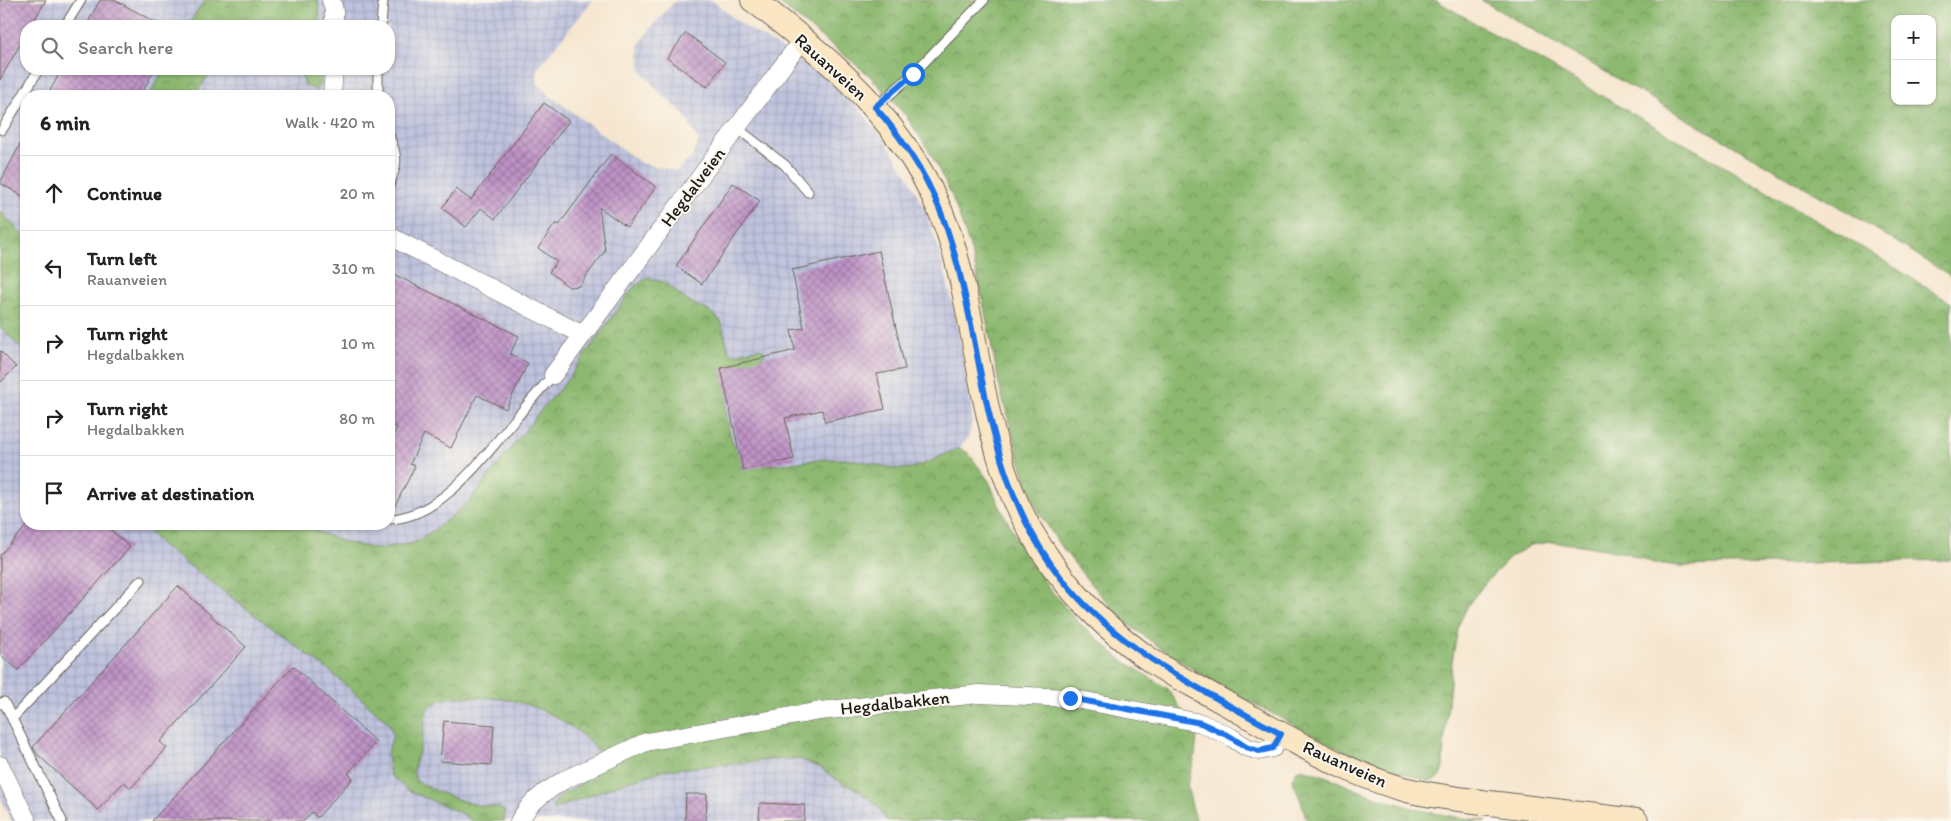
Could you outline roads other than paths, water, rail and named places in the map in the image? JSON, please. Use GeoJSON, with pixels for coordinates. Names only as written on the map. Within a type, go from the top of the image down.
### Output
{"type":"FeatureCollection","features":[{"type":"Feature","properties":{"kind":"main road","name":"Rauanveien"},"geometry":{"type":"LineString","coordinates":[[753,0],[841,72],[875,107],[899,137],[924,177],[946,226],[955,255],[992,430],[1002,465],[1020,510],[1050,562],[1090,611],[1127,643],[1156,664],[1281,734],[1360,774],[1407,790],[1440,796],[1636,821]]}},
{"type":"Feature","properties":{"kind":"street"},"geometry":{"type":"LineString","coordinates":[[331,0],[334,20]]}},
{"type":"Feature","properties":{"kind":"street","name":"Hegdalveien"},"geometry":{"type":"LineString","coordinates":[[553,375],[802,40]]}},
{"type":"Feature","properties":{"kind":"street"},"geometry":{"type":"LineString","coordinates":[[332,90],[334,75]]}},
{"type":"Feature","properties":{"kind":"street"},"geometry":{"type":"LineString","coordinates":[[395,239],[583,335]]}},
{"type":"Feature","properties":{"kind":"street","name":"Hegdalbakken"},"geometry":{"type":"LineString","coordinates":[[519,821],[537,799],[564,780],[646,742],[820,711],[979,694],[1070,698],[1201,723],[1231,737],[1246,747],[1259,751],[1273,748],[1281,734]]}},
{"type":"Feature","properties":{"kind":"street"},"geometry":{"type":"LineString","coordinates":[[0,766],[27,821]]}},
{"type":"Feature","properties":{"kind":"lane"},"geometry":{"type":"LineString","coordinates":[[69,20],[81,0]]}},
{"type":"Feature","properties":{"kind":"lane"},"geometry":{"type":"LineString","coordinates":[[381,20],[383,0]]}},
{"type":"Feature","properties":{"kind":"lane"},"geometry":{"type":"LineString","coordinates":[[875,107],[913,74],[984,0]]}},
{"type":"Feature","properties":{"kind":"lane"},"geometry":{"type":"LineString","coordinates":[[26,90],[35,75]]}},
{"type":"Feature","properties":{"kind":"lane"},"geometry":{"type":"LineString","coordinates":[[378,75],[378,90]]}},
{"type":"Feature","properties":{"kind":"lane"},"geometry":{"type":"LineString","coordinates":[[2,130],[20,100]]}},
{"type":"Feature","properties":{"kind":"lane"},"geometry":{"type":"LineString","coordinates":[[737,128],[785,165],[808,192]]}},
{"type":"Feature","properties":{"kind":"lane"},"geometry":{"type":"LineString","coordinates":[[395,153],[397,165],[395,170]]}},
{"type":"Feature","properties":{"kind":"lane"},"geometry":{"type":"LineString","coordinates":[[395,519],[420,511],[444,497],[474,471],[553,375]]}},
{"type":"Feature","properties":{"kind":"lane"},"geometry":{"type":"LineString","coordinates":[[12,719],[140,580]]}},
{"type":"Feature","properties":{"kind":"lane"},"geometry":{"type":"LineString","coordinates":[[0,704],[4,702],[62,821]]}}]}
